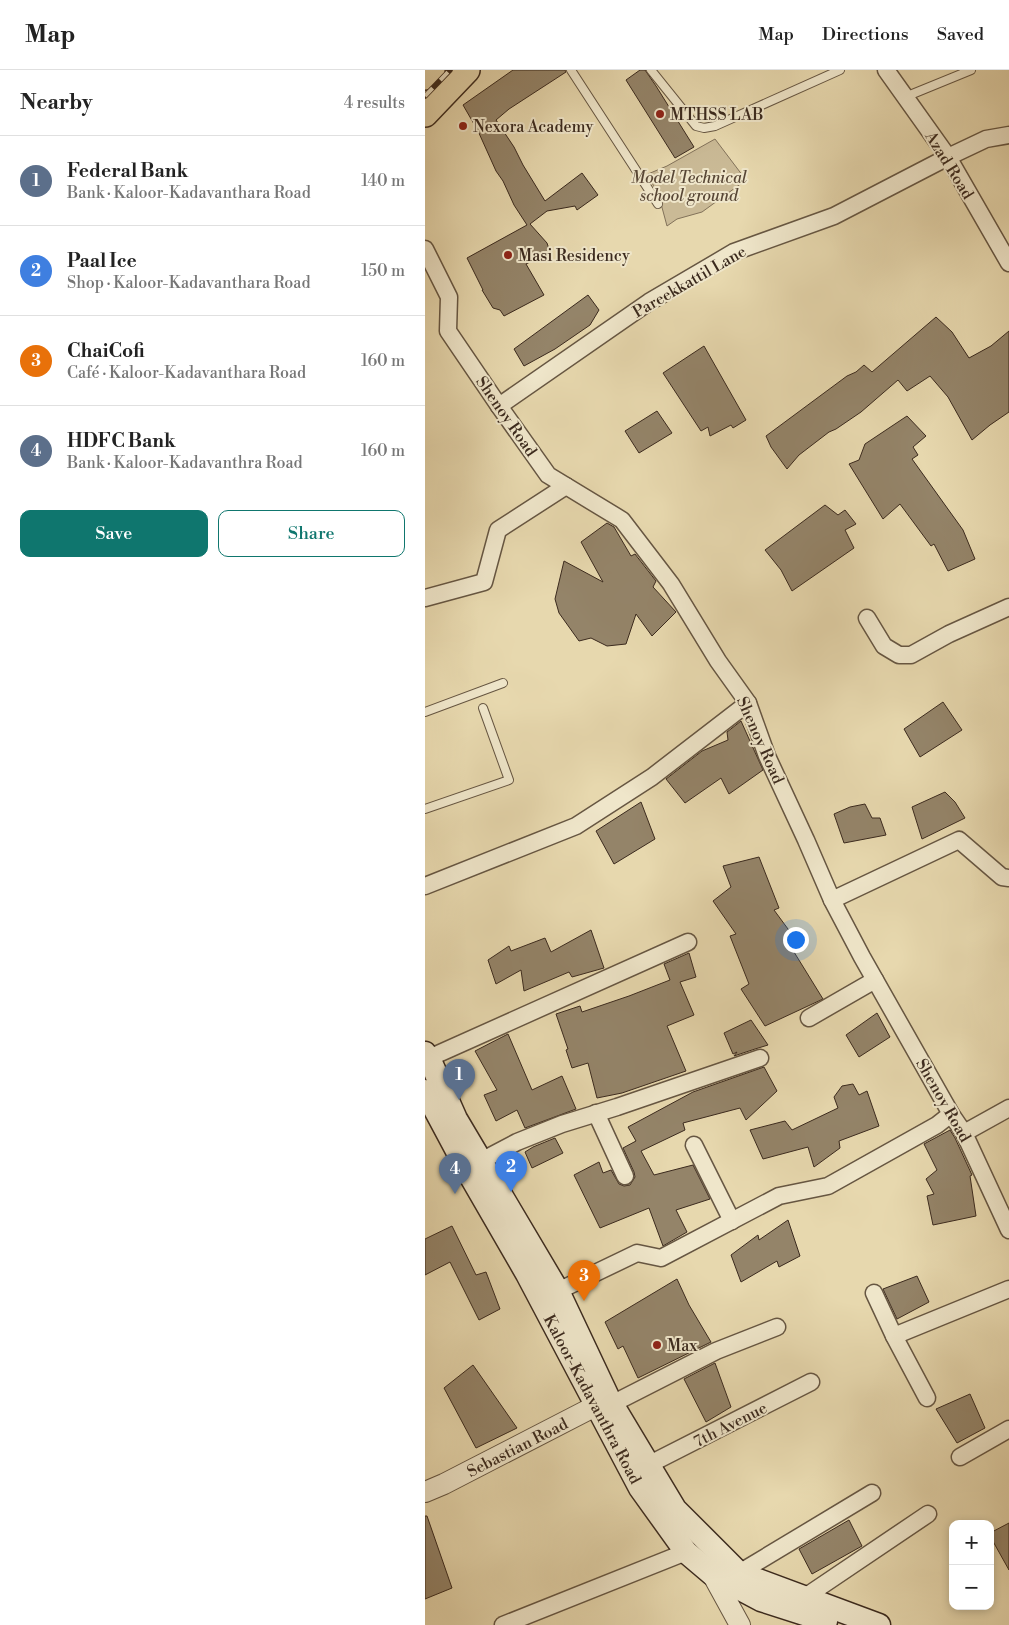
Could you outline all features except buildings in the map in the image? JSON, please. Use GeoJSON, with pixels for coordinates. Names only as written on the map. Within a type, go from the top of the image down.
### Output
{"type":"FeatureCollection","features":[{"type":"Feature","properties":{"kind":"main road"},"geometry":{"type":"LineString","coordinates":[[425,78],[433,70]]}},
{"type":"Feature","properties":{"kind":"main road"},"geometry":{"type":"LineString","coordinates":[[425,114],[467,70]]}},
{"type":"Feature","properties":{"kind":"main road"},"geometry":{"type":"LineString","coordinates":[[427,1056],[456,1119],[558,1290],[606,1403],[675,1509],[739,1573],[879,1625]]}},
{"type":"Feature","properties":{"kind":"main road","name":"Kaloor-Kadavanthra Road"},"geometry":{"type":"LineString","coordinates":[[427,1098],[527,1274],[606,1403],[639,1488],[686,1552],[712,1574],[761,1600],[839,1625]]}},
{"type":"Feature","properties":{"kind":"street","name":"Azad Road"},"geometry":{"type":"LineString","coordinates":[[886,70],[948,157],[1009,264]]}},
{"type":"Feature","properties":{"kind":"street","name":"Pareekkattil Lane"},"geometry":{"type":"LineString","coordinates":[[499,406],[649,302],[734,252],[835,216],[986,139],[1009,135]]}},
{"type":"Feature","properties":{"kind":"street","name":"Shenoy Road"},"geometry":{"type":"LineString","coordinates":[[425,249],[449,297],[448,331],[548,475],[622,520],[671,584],[718,661],[748,703],[767,756],[832,900],[875,980],[951,1114],[964,1133],[1009,1230]]}},
{"type":"Feature","properties":{"kind":"street"},"geometry":{"type":"LineString","coordinates":[[425,598],[484,582],[499,530],[566,486]]}},
{"type":"Feature","properties":{"kind":"street"},"geometry":{"type":"LineString","coordinates":[[867,618],[884,646],[899,655],[911,655],[949,634],[1009,606]]}},
{"type":"Feature","properties":{"kind":"street"},"geometry":{"type":"LineString","coordinates":[[425,886],[576,826],[652,777],[748,703]]}},
{"type":"Feature","properties":{"kind":"street"},"geometry":{"type":"LineString","coordinates":[[832,900],[959,840],[1001,877],[1009,878]]}},
{"type":"Feature","properties":{"kind":"street"},"geometry":{"type":"LineString","coordinates":[[427,1056],[688,942]]}},
{"type":"Feature","properties":{"kind":"street"},"geometry":{"type":"LineString","coordinates":[[809,1018],[875,980]]}},
{"type":"Feature","properties":{"kind":"street"},"geometry":{"type":"LineString","coordinates":[[481,1161],[517,1142],[562,1124],[760,1058]]}},
{"type":"Feature","properties":{"kind":"street"},"geometry":{"type":"LineString","coordinates":[[964,1133],[1009,1108]]}},
{"type":"Feature","properties":{"kind":"street"},"geometry":{"type":"LineString","coordinates":[[596,1113],[625,1176]]}},
{"type":"Feature","properties":{"kind":"street"},"geometry":{"type":"LineString","coordinates":[[558,1290],[637,1253],[661,1258],[779,1196],[828,1186],[937,1125],[951,1114]]}},
{"type":"Feature","properties":{"kind":"street"},"geometry":{"type":"LineString","coordinates":[[694,1145],[732,1220]]}},
{"type":"Feature","properties":{"kind":"street"},"geometry":{"type":"LineString","coordinates":[[894,1336],[1009,1289]]}},
{"type":"Feature","properties":{"kind":"street"},"geometry":{"type":"LineString","coordinates":[[874,1293],[894,1336],[927,1398]]}},
{"type":"Feature","properties":{"kind":"street"},"geometry":{"type":"LineString","coordinates":[[606,1403],[716,1350],[777,1327]]}},
{"type":"Feature","properties":{"kind":"street","name":"7th Avenue"},"geometry":{"type":"LineString","coordinates":[[648,1465],[811,1382]]}},
{"type":"Feature","properties":{"kind":"street","name":"Sebastian Road"},"geometry":{"type":"LineString","coordinates":[[425,1492],[606,1403]]}},
{"type":"Feature","properties":{"kind":"street"},"geometry":{"type":"LineString","coordinates":[[960,1457],[1009,1430]]}},
{"type":"Feature","properties":{"kind":"street"},"geometry":{"type":"LineString","coordinates":[[739,1573],[872,1494]]}},
{"type":"Feature","properties":{"kind":"street"},"geometry":{"type":"LineString","coordinates":[[805,1596],[928,1514]]}},
{"type":"Feature","properties":{"kind":"street"},"geometry":{"type":"LineString","coordinates":[[503,1625],[686,1552]]}},
{"type":"Feature","properties":{"kind":"street"},"geometry":{"type":"LineString","coordinates":[[712,1574],[741,1625]]}},
{"type":"Feature","properties":{"kind":"lane"},"geometry":{"type":"LineString","coordinates":[[571,70],[658,204]]}},
{"type":"Feature","properties":{"kind":"lane"},"geometry":{"type":"LineString","coordinates":[[651,70],[696,126],[704,128],[715,126],[840,70]]}},
{"type":"Feature","properties":{"kind":"lane"},"geometry":{"type":"LineString","coordinates":[[905,97],[971,70]]}},
{"type":"Feature","properties":{"kind":"lane"},"geometry":{"type":"LineString","coordinates":[[425,712],[503,683]]}},
{"type":"Feature","properties":{"kind":"lane"},"geometry":{"type":"LineString","coordinates":[[425,809],[509,780],[483,708]]}},
{"type":"Feature","properties":{"kind":"green space","name":"Model Technical school ground"},"geometry":{"type":"Polygon","coordinates":[[[715,139],[746,180],[702,212],[677,219],[667,226],[660,200],[648,174],[667,166],[715,139]]]}},
{"type":"Feature","properties":{"kind":"railway"},"geometry":{"type":"LineString","coordinates":[[425,96],[450,70]]}},
{"type":"Feature","properties":{"kind":"place","name":"MTHSS LAB"},"geometry":{"type":"Point","coordinates":[660,114]}},
{"type":"Feature","properties":{"kind":"place","name":"Nexora Academy"},"geometry":{"type":"Point","coordinates":[463,126]}},
{"type":"Feature","properties":{"kind":"place","name":"Masi Residency"},"geometry":{"type":"Point","coordinates":[508,255]}},
{"type":"Feature","properties":{"kind":"place","name":"Federal Bank"},"geometry":{"type":"Point","coordinates":[459,1100]}},
{"type":"Feature","properties":{"kind":"place","name":"Paal Ice"},"geometry":{"type":"Point","coordinates":[511,1192]}},
{"type":"Feature","properties":{"kind":"place","name":"HDFC Bank"},"geometry":{"type":"Point","coordinates":[455,1194]}},
{"type":"Feature","properties":{"kind":"place","name":"ChaiCofi"},"geometry":{"type":"Point","coordinates":[584,1301]}},
{"type":"Feature","properties":{"kind":"place","name":"Max"},"geometry":{"type":"Point","coordinates":[657,1345]}}]}
